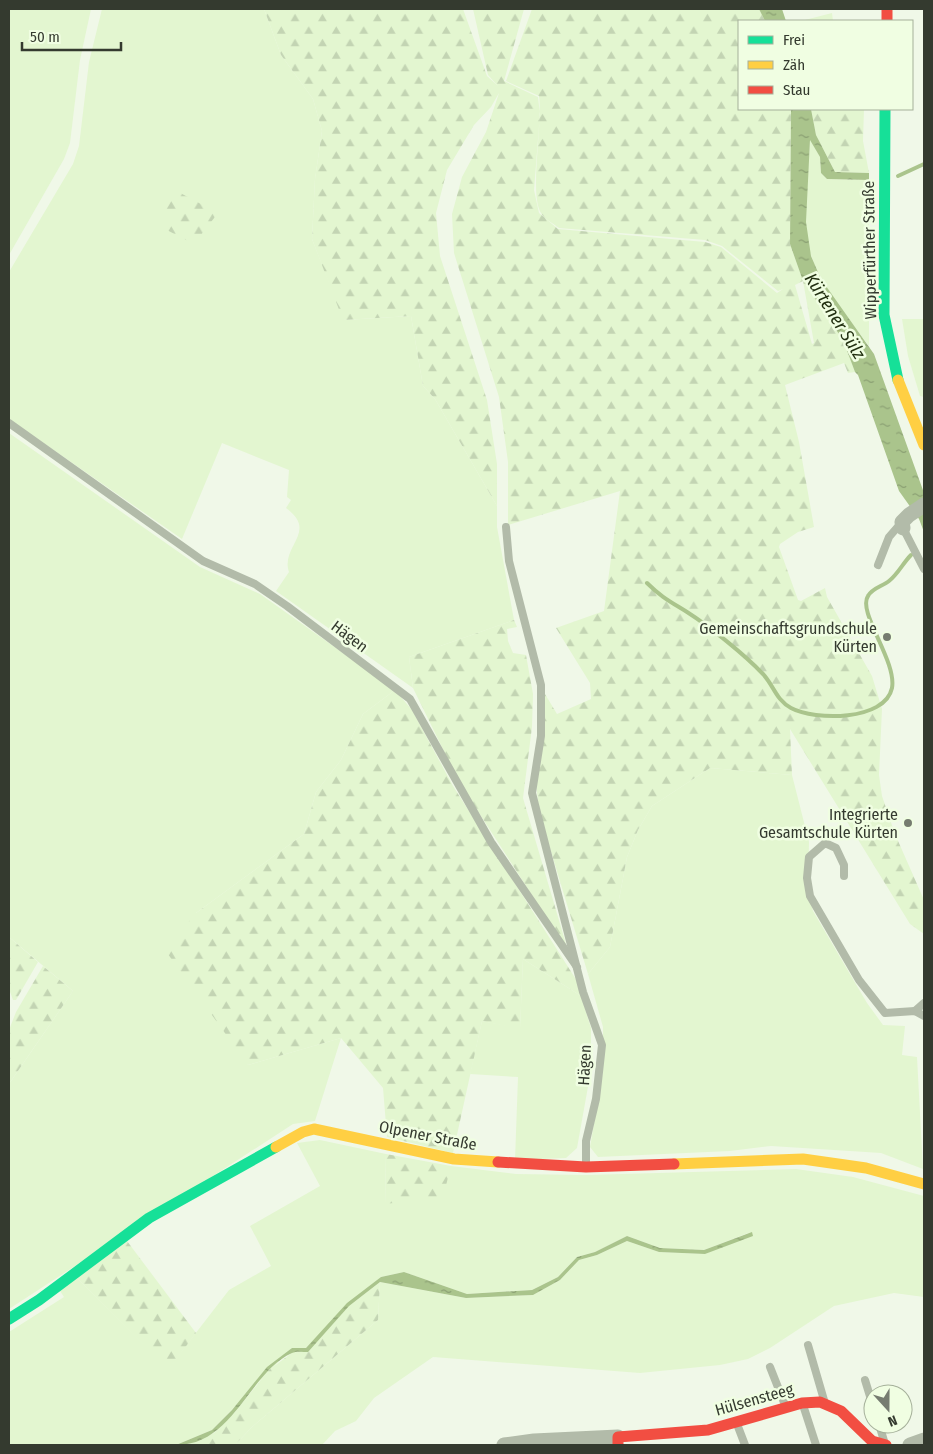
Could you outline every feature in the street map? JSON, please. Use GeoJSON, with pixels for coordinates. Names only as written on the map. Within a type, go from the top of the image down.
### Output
{"type":"FeatureCollection","features":[{"type":"Feature","properties":{"kind":"street","name":"Wipperfürther Straße"},"geometry":{"type":"LineString","coordinates":[[885,110],[884,315],[899,386],[924,445]]}},
{"type":"Feature","properties":{"kind":"street"},"geometry":{"type":"LineString","coordinates":[[905,522],[924,505]]}},
{"type":"Feature","properties":{"kind":"street","name":"Olpener Straße"},"geometry":{"type":"LineString","coordinates":[[9,1319],[39,1300],[149,1218],[303,1132],[314,1129],[454,1159],[586,1167],[803,1159],[866,1168],[924,1184]]}},
{"type":"Feature","properties":{"kind":"street","name":"Hülsensteeg"},"geometry":{"type":"LineString","coordinates":[[504,1445],[534,1441],[618,1441],[679,1437],[737,1424],[802,1403],[820,1402],[826,1404]]}},
{"type":"Feature","properties":{"kind":"street"},"geometry":{"type":"LineString","coordinates":[[826,1404],[840,1411],[872,1441],[886,1445]]}},
{"type":"Feature","properties":{"kind":"street"},"geometry":{"type":"LineString","coordinates":[[910,1445],[924,1440]]}},
{"type":"Feature","properties":{"kind":"lane","name":"Hägen"},"geometry":{"type":"LineString","coordinates":[[9,423],[203,561],[255,584],[287,606],[410,699],[491,842],[577,967]]}},
{"type":"Feature","properties":{"kind":"lane"},"geometry":{"type":"LineString","coordinates":[[878,565],[889,537],[905,522],[924,569]]}},
{"type":"Feature","properties":{"kind":"lane","name":"Hägen"},"geometry":{"type":"LineString","coordinates":[[506,527],[509,561],[541,685],[541,736],[532,793],[583,992],[602,1045],[596,1099],[586,1141],[586,1167]]}},
{"type":"Feature","properties":{"kind":"lane"},"geometry":{"type":"LineString","coordinates":[[844,876],[844,866],[836,848],[826,843],[809,858],[807,878],[810,896],[859,980],[885,1013],[915,1011],[924,1016]]}},
{"type":"Feature","properties":{"kind":"lane"},"geometry":{"type":"LineString","coordinates":[[915,1011],[924,1003]]}},
{"type":"Feature","properties":{"kind":"lane"},"geometry":{"type":"LineString","coordinates":[[808,1345],[826,1404]]}},
{"type":"Feature","properties":{"kind":"lane"},"geometry":{"type":"LineString","coordinates":[[770,1367],[786,1407]]}},
{"type":"Feature","properties":{"kind":"lane"},"geometry":{"type":"LineString","coordinates":[[865,1380],[866,1384]]}},
{"type":"Feature","properties":{"kind":"lane"},"geometry":{"type":"LineString","coordinates":[[802,1403],[816,1445]]}},
{"type":"Feature","properties":{"kind":"lane"},"geometry":{"type":"LineString","coordinates":[[737,1424],[745,1445]]}},
{"type":"Feature","properties":{"kind":"green space"},"geometry":{"type":"Polygon","coordinates":[[[9,9],[91,9],[80,60],[70,143],[64,159],[9,255],[9,9]]]}},
{"type":"Feature","properties":{"kind":"green space"},"geometry":{"type":"Polygon","coordinates":[[[102,9],[264,9],[281,55],[313,99],[322,131],[315,179],[312,239],[344,320],[411,316],[423,386],[435,399],[497,506],[497,527],[514,620],[409,657],[413,688],[276,591],[289,572],[289,554],[299,532],[299,524],[286,508],[291,500],[287,497],[289,470],[222,443],[182,539],[9,419],[9,272],[73,164],[79,146],[89,62],[102,9]]]}},
{"type":"Feature","properties":{"kind":"green space"},"geometry":{"type":"Polygon","coordinates":[[[264,9],[463,9],[487,76],[498,86],[488,75],[473,9],[524,9],[504,81],[538,97],[540,111],[539,96],[506,81],[532,9],[759,9],[764,20],[738,20],[738,110],[791,110],[790,244],[803,281],[843,340],[855,372],[848,373],[844,363],[785,385],[799,442],[814,527],[798,532],[780,544],[779,547],[798,600],[801,601],[825,588],[827,597],[872,676],[882,709],[879,775],[882,796],[895,834],[924,900],[924,934],[910,924],[790,729],[792,775],[710,768],[652,806],[638,830],[627,857],[610,947],[588,974],[539,812],[536,782],[544,728],[545,694],[557,714],[591,699],[590,683],[556,628],[604,611],[620,491],[508,525],[508,462],[499,397],[454,253],[452,214],[462,177],[486,132],[499,93],[491,107],[474,125],[447,170],[436,213],[440,256],[487,400],[497,464],[497,506],[435,399],[423,386],[411,316],[343,320],[312,239],[315,179],[322,131],[313,99],[281,55],[264,9]],[[539,122],[534,190],[539,213],[558,229],[705,242],[721,247],[777,293],[783,289],[778,291],[722,246],[705,240],[559,228],[541,213],[536,191],[539,122]],[[803,281],[795,285],[812,344],[814,343],[803,281]]]}},
{"type":"Feature","properties":{"kind":"green space"},"geometry":{"type":"Polygon","coordinates":[[[832,13],[833,20],[805,20],[832,13]]]}},
{"type":"Feature","properties":{"kind":"green space"},"geometry":{"type":"Polygon","coordinates":[[[811,110],[864,110],[863,141],[869,173],[835,172],[816,135],[811,110]]]}},
{"type":"Feature","properties":{"kind":"green space"},"geometry":{"type":"Polygon","coordinates":[[[810,139],[820,157],[821,173],[827,179],[869,180],[869,346],[823,281],[808,245],[805,215],[810,139]]]}},
{"type":"Feature","properties":{"kind":"green space"},"geometry":{"type":"Polygon","coordinates":[[[169,187],[218,213],[194,244],[161,227],[169,187]]]}},
{"type":"Feature","properties":{"kind":"green space"},"geometry":{"type":"Polygon","coordinates":[[[902,319],[924,319],[924,397],[920,396],[908,356],[902,319]]]}},
{"type":"Feature","properties":{"kind":"green space"},"geometry":{"type":"Polygon","coordinates":[[[9,433],[200,567],[260,594],[395,690],[363,714],[341,760],[316,792],[304,834],[196,913],[248,1065],[341,1038],[315,1121],[293,1124],[9,1309],[9,1084],[73,991],[9,937],[9,433]]]}},
{"type":"Feature","properties":{"kind":"green space"},"geometry":{"type":"Polygon","coordinates":[[[514,620],[517,627],[507,629],[508,641],[513,653],[526,655],[533,694],[532,727],[523,798],[568,951],[459,782],[413,688],[409,657],[514,620]]]}},
{"type":"Feature","properties":{"kind":"green space"},"geometry":{"type":"Polygon","coordinates":[[[395,690],[412,710],[453,786],[577,981],[581,996],[523,959],[520,1029],[482,1021],[453,1153],[387,1137],[383,1088],[341,1038],[248,1065],[165,950],[196,913],[304,834],[316,792],[341,760],[363,714],[395,690]]]}},
{"type":"Feature","properties":{"kind":"green space"},"geometry":{"type":"Polygon","coordinates":[[[710,768],[792,775],[809,842],[808,891],[813,911],[867,1003],[883,1025],[905,1026],[902,1055],[917,1057],[923,1169],[881,1153],[771,1146],[730,1151],[598,1157],[590,1147],[603,1071],[603,1027],[588,974],[610,947],[627,857],[638,830],[652,806],[710,768]]]}},
{"type":"Feature","properties":{"kind":"green space"},"geometry":{"type":"Polygon","coordinates":[[[9,937],[38,962],[16,1000],[13,1000],[9,989],[9,937]]]}},
{"type":"Feature","properties":{"kind":"green space"},"geometry":{"type":"Polygon","coordinates":[[[523,959],[581,996],[591,1028],[591,1070],[577,1148],[566,1158],[515,1160],[518,1077],[470,1074],[482,1021],[520,1028],[523,959]]]}},
{"type":"Feature","properties":{"kind":"green space"},"geometry":{"type":"Polygon","coordinates":[[[43,966],[73,991],[9,1084],[9,1030],[16,1012],[43,966]]]}},
{"type":"Feature","properties":{"kind":"green space"},"geometry":{"type":"Polygon","coordinates":[[[320,1140],[386,1154],[385,1203],[451,1166],[516,1174],[587,1175],[796,1169],[853,1177],[924,1196],[924,1297],[894,1293],[834,1306],[770,1348],[748,1359],[720,1365],[640,1373],[433,1357],[374,1398],[356,1421],[335,1431],[322,1445],[235,1445],[252,1427],[378,1320],[380,1282],[466,1298],[533,1295],[560,1280],[579,1260],[597,1255],[627,1241],[659,1252],[705,1254],[751,1232],[704,1250],[660,1248],[627,1236],[595,1252],[577,1257],[558,1277],[532,1290],[467,1294],[404,1272],[381,1277],[306,1348],[292,1348],[212,1430],[176,1445],[9,1445],[9,1332],[64,1297],[60,1291],[77,1278],[168,1369],[229,1290],[271,1266],[250,1226],[320,1186],[297,1143],[320,1140]]]}},
{"type":"Feature","properties":{"kind":"green space"},"geometry":{"type":"Polygon","coordinates":[[[386,1154],[451,1166],[443,1197],[385,1204],[386,1154]]]}},
{"type":"Feature","properties":{"kind":"green space"},"geometry":{"type":"Polygon","coordinates":[[[127,1241],[196,1333],[168,1370],[77,1278],[127,1241]]]}},
{"type":"Feature","properties":{"kind":"green space"},"geometry":{"type":"Polygon","coordinates":[[[380,1282],[378,1320],[252,1427],[235,1445],[186,1445],[214,1433],[235,1412],[269,1370],[293,1352],[308,1351],[349,1306],[380,1282]]]}},
{"type":"Feature","properties":{"kind":"water"},"geometry":{"type":"Polygon","coordinates":[[[759,9],[782,9],[786,20],[764,20],[759,9]]]}},
{"type":"Feature","properties":{"kind":"water","name":"Kürtener Sülz"},"geometry":{"type":"Polygon","coordinates":[[[791,110],[811,110],[816,135],[835,172],[869,173],[869,180],[827,179],[821,173],[820,157],[810,140],[806,222],[811,256],[821,279],[874,354],[924,493],[924,532],[919,519],[899,491],[858,375],[855,372],[843,340],[803,281],[790,244],[791,110]]]}},
{"type":"Feature","properties":{"kind":"water"},"geometry":{"type":"Polygon","coordinates":[[[752,1232],[753,1236],[705,1254],[659,1252],[627,1241],[597,1255],[579,1260],[560,1280],[533,1295],[466,1298],[380,1282],[349,1306],[308,1352],[294,1352],[277,1362],[264,1375],[227,1421],[213,1433],[196,1442],[176,1445],[212,1430],[232,1410],[267,1367],[292,1348],[306,1348],[347,1303],[381,1277],[404,1272],[467,1294],[532,1290],[558,1277],[577,1257],[595,1252],[627,1236],[660,1248],[704,1250],[752,1232]]]}},
{"type":"Feature","properties":{"kind":"waterway"},"geometry":{"type":"LineString","coordinates":[[898,176],[924,164]]}},
{"type":"Feature","properties":{"kind":"waterway"},"geometry":{"type":"LineString","coordinates":[[647,583],[662,596],[706,625],[747,658],[763,674],[778,697],[786,705],[802,712],[816,715],[848,715],[877,707],[887,699],[892,688],[889,664],[872,625],[866,603],[870,593],[887,583],[911,555]]}},
{"type":"Feature","properties":{"kind":"traffic: fast"},"geometry":{"type":"LineString","coordinates":[[885,110],[884,315],[898,380]]}},
{"type":"Feature","properties":{"kind":"traffic: fast"},"geometry":{"type":"LineString","coordinates":[[9,1319],[39,1300],[149,1218],[276,1147]]}},
{"type":"Feature","properties":{"kind":"traffic: slow"},"geometry":{"type":"LineString","coordinates":[[898,380],[924,445]]}},
{"type":"Feature","properties":{"kind":"traffic: slow"},"geometry":{"type":"LineString","coordinates":[[276,1147],[303,1132],[314,1129],[454,1159],[498,1162]]}},
{"type":"Feature","properties":{"kind":"traffic: slow"},"geometry":{"type":"LineString","coordinates":[[674,1164],[803,1159],[866,1168],[924,1184]]}},
{"type":"Feature","properties":{"kind":"traffic: jam"},"geometry":{"type":"LineString","coordinates":[[887,9],[887,20]]}},
{"type":"Feature","properties":{"kind":"traffic: jam"},"geometry":{"type":"LineString","coordinates":[[498,1162],[586,1167],[674,1164]]}},
{"type":"Feature","properties":{"kind":"traffic: jam"},"geometry":{"type":"LineString","coordinates":[[618,1445],[618,1437],[708,1430],[802,1403],[820,1402],[841,1411],[872,1441],[886,1445]]}},
{"type":"Feature","properties":{"kind":"place","name":"Gemeinschaftsgrundschule Kürten"},"geometry":{"type":"Point","coordinates":[887,637]}},
{"type":"Feature","properties":{"kind":"place","name":"Integrierte Gesamtschule Kürten"},"geometry":{"type":"Point","coordinates":[908,823]}}]}
